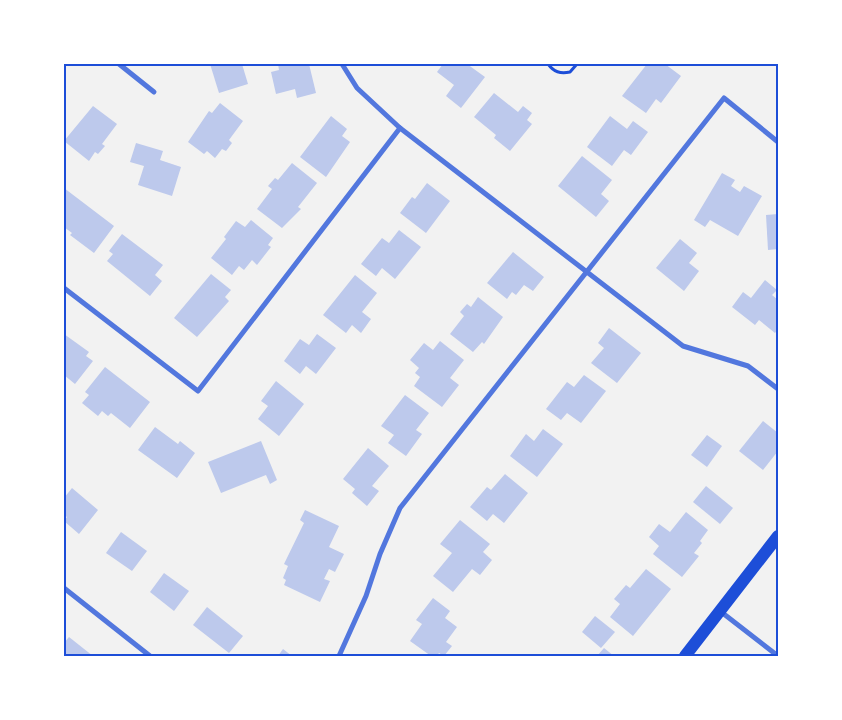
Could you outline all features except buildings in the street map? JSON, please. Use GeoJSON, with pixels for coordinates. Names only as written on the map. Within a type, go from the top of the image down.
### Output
{"type":"FeatureCollection","features":[{"type":"Feature","properties":{"kind":"main road"},"geometry":{"type":"LineString","coordinates":[[685,656],[778,536]]}},
{"type":"Feature","properties":{"kind":"street"},"geometry":{"type":"LineString","coordinates":[[119,64],[154,92]]}},
{"type":"Feature","properties":{"kind":"street"},"geometry":{"type":"LineString","coordinates":[[342,64],[357,88],[400,128],[683,346],[748,366],[778,389]]}},
{"type":"Feature","properties":{"kind":"street"},"geometry":{"type":"LineString","coordinates":[[339,656],[366,596],[380,554],[400,508],[724,98],[778,142]]}},
{"type":"Feature","properties":{"kind":"street"},"geometry":{"type":"LineString","coordinates":[[64,288],[198,391],[400,128]]}},
{"type":"Feature","properties":{"kind":"street"},"geometry":{"type":"LineString","coordinates":[[64,588],[150,656]]}},
{"type":"Feature","properties":{"kind":"street"},"geometry":{"type":"LineString","coordinates":[[720,611],[778,656]]}},
{"type":"Feature","properties":{"kind":"path"},"geometry":{"type":"LineString","coordinates":[[548,64],[552,69],[561,74],[570,72],[577,64]]}}]}
